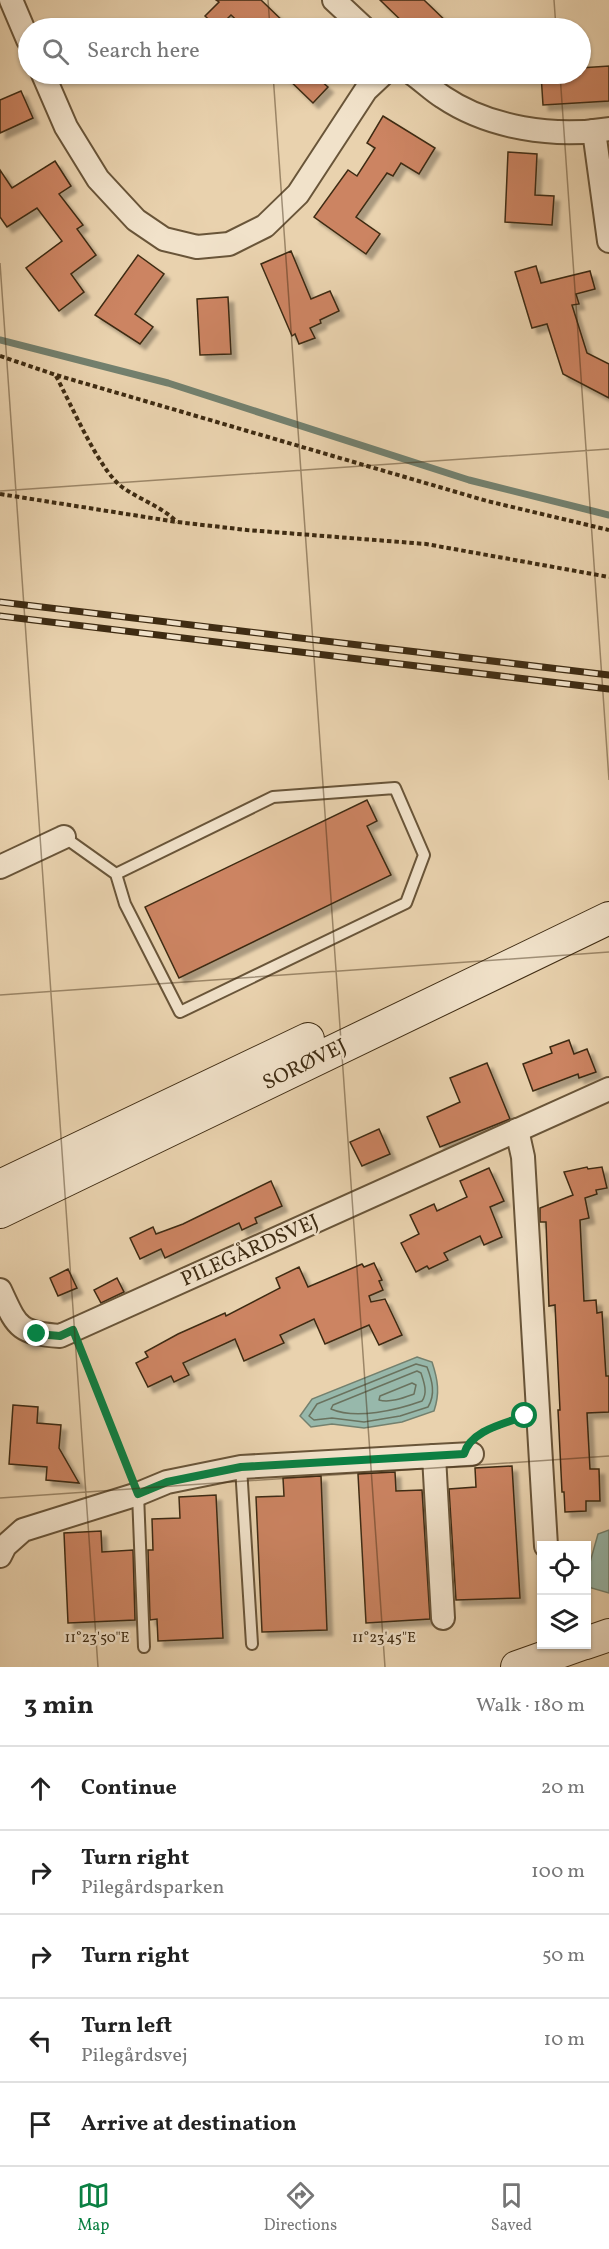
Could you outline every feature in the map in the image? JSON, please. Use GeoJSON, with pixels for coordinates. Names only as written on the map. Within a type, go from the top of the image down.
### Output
{"type":"FeatureCollection","features":[{"type":"Feature","properties":{"kind":"street"},"geometry":{"type":"LineString","coordinates":[[12,0],[19,18]]}},
{"type":"Feature","properties":{"kind":"street"},"geometry":{"type":"LineString","coordinates":[[334,0],[353,18]]}},
{"type":"Feature","properties":{"kind":"street"},"geometry":{"type":"LineString","coordinates":[[47,84],[66,127],[98,179],[136,220],[164,239],[197,247],[229,244],[265,225],[298,194],[366,90],[372,84]]}},
{"type":"Feature","properties":{"kind":"street"},"geometry":{"type":"LineString","coordinates":[[426,84],[443,97],[477,115],[517,127],[558,131],[602,130],[609,241]]}},
{"type":"Feature","properties":{"kind":"street"},"geometry":{"type":"LineString","coordinates":[[0,867],[64,837]]}},
{"type":"Feature","properties":{"kind":"street","name":"SORØVEJ"},"geometry":{"type":"LineString","coordinates":[[0,1186],[609,895]]}},
{"type":"Feature","properties":{"kind":"street","name":"SORØVEJ"},"geometry":{"type":"LineString","coordinates":[[0,1212],[609,918]]}},
{"type":"Feature","properties":{"kind":"street","name":"PILEGÅRDSVEJ"},"geometry":{"type":"LineString","coordinates":[[0,1290],[16,1323],[37,1334],[60,1336],[609,1089]]}},
{"type":"Feature","properties":{"kind":"street"},"geometry":{"type":"LineString","coordinates":[[517,1130],[523,1156],[546,1541]]}},
{"type":"Feature","properties":{"kind":"street"},"geometry":{"type":"LineString","coordinates":[[0,1556],[5,1545],[23,1530],[138,1494],[167,1482],[241,1467],[468,1454]]}},
{"type":"Feature","properties":{"kind":"street"},"geometry":{"type":"LineString","coordinates":[[434,1456],[443,1618]]}},
{"type":"Feature","properties":{"kind":"street"},"geometry":{"type":"LineString","coordinates":[[591,1641],[609,1635]]}},
{"type":"Feature","properties":{"kind":"street"},"geometry":{"type":"LineString","coordinates":[[517,1667],[568,1649]]}},
{"type":"Feature","properties":{"kind":"lane"},"geometry":{"type":"LineString","coordinates":[[64,837],[116,874],[125,904],[180,1012],[406,903],[424,855],[395,788],[273,797],[116,874]]}},
{"type":"Feature","properties":{"kind":"lane"},"geometry":{"type":"LineString","coordinates":[[241,1467],[252,1644]]}},
{"type":"Feature","properties":{"kind":"lane"},"geometry":{"type":"LineString","coordinates":[[138,1494],[144,1647]]}},
{"type":"Feature","properties":{"kind":"path"},"geometry":{"type":"LineString","coordinates":[[0,356],[56,375],[487,501],[609,530]]}},
{"type":"Feature","properties":{"kind":"path"},"geometry":{"type":"LineString","coordinates":[[56,375],[108,474],[122,488],[169,514],[177,522]]}},
{"type":"Feature","properties":{"kind":"path"},"geometry":{"type":"LineString","coordinates":[[0,494],[177,522],[247,530],[426,544],[609,577]]}},
{"type":"Feature","properties":{"kind":"path"},"geometry":{"type":"LineString","coordinates":[[73,1330],[138,1494]]}},
{"type":"Feature","properties":{"kind":"path"},"geometry":{"type":"LineString","coordinates":[[468,1454],[474,1438],[538,1409]]}},
{"type":"Feature","properties":{"kind":"water"},"geometry":{"type":"Polygon","coordinates":[[[417,1357],[432,1362],[438,1386],[434,1411],[402,1422],[364,1428],[332,1424],[311,1427],[300,1416],[312,1399],[417,1357]]]}},
{"type":"Feature","properties":{"kind":"water"},"geometry":{"type":"Polygon","coordinates":[[[609,1530],[609,1593],[591,1588],[591,1559],[598,1534],[609,1530]]]}},
{"type":"Feature","properties":{"kind":"building"},"geometry":{"type":"Polygon","coordinates":[[[216,0],[261,0],[280,18],[234,18],[231,15],[228,18],[207,18],[205,16],[219,2],[216,0]]]}},
{"type":"Feature","properties":{"kind":"building"},"geometry":{"type":"Polygon","coordinates":[[[380,0],[424,0],[443,18],[399,18],[380,0]]]}},
{"type":"Feature","properties":{"kind":"building"},"geometry":{"type":"Polygon","coordinates":[[[609,66],[609,101],[543,105],[542,84],[591,84],[591,67],[609,66]]]}},
{"type":"Feature","properties":{"kind":"building"},"geometry":{"type":"Polygon","coordinates":[[[293,84],[325,84],[328,87],[313,103],[293,84]]]}},
{"type":"Feature","properties":{"kind":"building"},"geometry":{"type":"Polygon","coordinates":[[[21,91],[33,118],[0,133],[0,100],[21,91]]]}},
{"type":"Feature","properties":{"kind":"building"},"geometry":{"type":"Polygon","coordinates":[[[383,116],[435,148],[419,174],[401,163],[393,176],[387,173],[356,217],[380,234],[366,254],[314,217],[348,170],[357,176],[375,148],[367,143],[383,116]]]}},
{"type":"Feature","properties":{"kind":"building"},"geometry":{"type":"Polygon","coordinates":[[[508,152],[537,154],[535,195],[554,196],[552,225],[505,222],[508,152]]]}},
{"type":"Feature","properties":{"kind":"building"},"geometry":{"type":"Polygon","coordinates":[[[55,161],[71,186],[59,194],[83,225],[77,229],[96,255],[71,274],[84,292],[59,311],[26,268],[62,241],[37,208],[7,227],[0,217],[0,170],[12,188],[55,161]]]}},
{"type":"Feature","properties":{"kind":"building"},"geometry":{"type":"Polygon","coordinates":[[[291,251],[311,299],[330,291],[339,311],[320,320],[321,323],[310,328],[315,338],[299,344],[295,334],[292,336],[261,264],[291,251]]]}},
{"type":"Feature","properties":{"kind":"building"},"geometry":{"type":"Polygon","coordinates":[[[138,255],[164,274],[135,314],[153,327],[140,344],[95,315],[138,255]]]}},
{"type":"Feature","properties":{"kind":"building"},"geometry":{"type":"Polygon","coordinates":[[[536,266],[541,283],[590,271],[595,289],[576,294],[579,304],[572,305],[587,353],[609,364],[609,398],[563,374],[547,324],[532,328],[515,272],[536,266]]]}},
{"type":"Feature","properties":{"kind":"building"},"geometry":{"type":"Polygon","coordinates":[[[228,297],[231,354],[200,355],[197,299],[228,297]]]}},
{"type":"Feature","properties":{"kind":"building"},"geometry":{"type":"Polygon","coordinates":[[[367,800],[377,821],[367,826],[391,875],[179,978],[145,907],[367,800]]]}},
{"type":"Feature","properties":{"kind":"building"},"geometry":{"type":"Polygon","coordinates":[[[569,1040],[574,1054],[587,1049],[596,1072],[579,1078],[578,1074],[533,1091],[523,1064],[552,1053],[550,1047],[569,1040]]]}},
{"type":"Feature","properties":{"kind":"building"},"geometry":{"type":"Polygon","coordinates":[[[487,1063],[510,1119],[440,1147],[427,1117],[460,1102],[450,1078],[487,1063]]]}},
{"type":"Feature","properties":{"kind":"building"},"geometry":{"type":"Polygon","coordinates":[[[379,1129],[390,1154],[362,1166],[350,1142],[379,1129]]]}},
{"type":"Feature","properties":{"kind":"building"},"geometry":{"type":"Polygon","coordinates":[[[587,1167],[588,1169],[602,1167],[607,1188],[596,1190],[597,1194],[585,1198],[589,1218],[580,1220],[584,1301],[596,1300],[597,1313],[602,1312],[606,1376],[609,1376],[609,1412],[587,1413],[590,1469],[599,1469],[600,1501],[586,1501],[586,1511],[565,1512],[558,1410],[560,1410],[555,1305],[549,1306],[546,1222],[540,1222],[540,1208],[573,1195],[564,1172],[587,1167]]]}},
{"type":"Feature","properties":{"kind":"building"},"geometry":{"type":"Polygon","coordinates":[[[489,1168],[504,1201],[490,1207],[502,1237],[484,1245],[480,1236],[444,1253],[448,1260],[416,1272],[401,1243],[419,1234],[410,1215],[434,1204],[437,1211],[467,1197],[460,1181],[489,1168]]]}},
{"type":"Feature","properties":{"kind":"building"},"geometry":{"type":"Polygon","coordinates":[[[271,1181],[282,1206],[255,1218],[257,1223],[242,1230],[239,1223],[165,1258],[161,1249],[140,1259],[130,1238],[153,1227],[156,1234],[183,1224],[271,1181]]]}},
{"type":"Feature","properties":{"kind":"building"},"geometry":{"type":"Polygon","coordinates":[[[374,1263],[382,1280],[379,1281],[383,1290],[369,1296],[371,1302],[385,1299],[402,1335],[379,1345],[369,1325],[325,1344],[314,1319],[280,1335],[284,1343],[244,1361],[235,1339],[183,1363],[189,1375],[174,1382],[171,1376],[148,1387],[136,1363],[148,1357],[145,1352],[178,1334],[225,1313],[226,1316],[280,1288],[276,1278],[299,1267],[308,1287],[362,1264],[364,1267],[374,1263]]]}},
{"type":"Feature","properties":{"kind":"building"},"geometry":{"type":"Polygon","coordinates":[[[68,1269],[77,1288],[58,1296],[50,1278],[68,1269]]]}},
{"type":"Feature","properties":{"kind":"building"},"geometry":{"type":"Polygon","coordinates":[[[117,1278],[124,1292],[101,1303],[94,1290],[117,1278]]]}},
{"type":"Feature","properties":{"kind":"building"},"geometry":{"type":"Polygon","coordinates":[[[13,1405],[38,1407],[37,1423],[61,1425],[59,1448],[79,1483],[46,1480],[47,1467],[9,1464],[13,1405]]]}},
{"type":"Feature","properties":{"kind":"building"},"geometry":{"type":"Polygon","coordinates":[[[512,1466],[520,1598],[456,1600],[449,1489],[476,1487],[475,1468],[512,1466]]]}},
{"type":"Feature","properties":{"kind":"building"},"geometry":{"type":"Polygon","coordinates":[[[395,1472],[396,1491],[422,1490],[430,1619],[366,1623],[358,1474],[395,1472]]]}},
{"type":"Feature","properties":{"kind":"building"},"geometry":{"type":"Polygon","coordinates":[[[321,1476],[327,1630],[262,1632],[256,1497],[284,1496],[283,1478],[321,1476]]]}},
{"type":"Feature","properties":{"kind":"building"},"geometry":{"type":"Polygon","coordinates":[[[216,1495],[223,1638],[158,1641],[157,1619],[150,1620],[148,1550],[153,1550],[152,1519],[180,1518],[179,1497],[216,1495]]]}},
{"type":"Feature","properties":{"kind":"building"},"geometry":{"type":"Polygon","coordinates":[[[101,1531],[102,1552],[133,1550],[135,1620],[68,1623],[64,1533],[101,1531]]]}},
{"type":"Feature","properties":{"kind":"waterway"},"geometry":{"type":"LineString","coordinates":[[0,340],[168,383],[469,480],[609,515]]}},
{"type":"Feature","properties":{"kind":"railway"},"geometry":{"type":"LineString","coordinates":[[0,602],[609,675]]}},
{"type":"Feature","properties":{"kind":"railway"},"geometry":{"type":"LineString","coordinates":[[0,616],[609,689]]}},
{"type":"Feature","properties":{"kind":"route"},"geometry":{"type":"LineString","coordinates":[[37,1334],[60,1336],[73,1330],[138,1494],[167,1482],[241,1467],[464,1454],[474,1438],[490,1429],[525,1416]]}}]}
